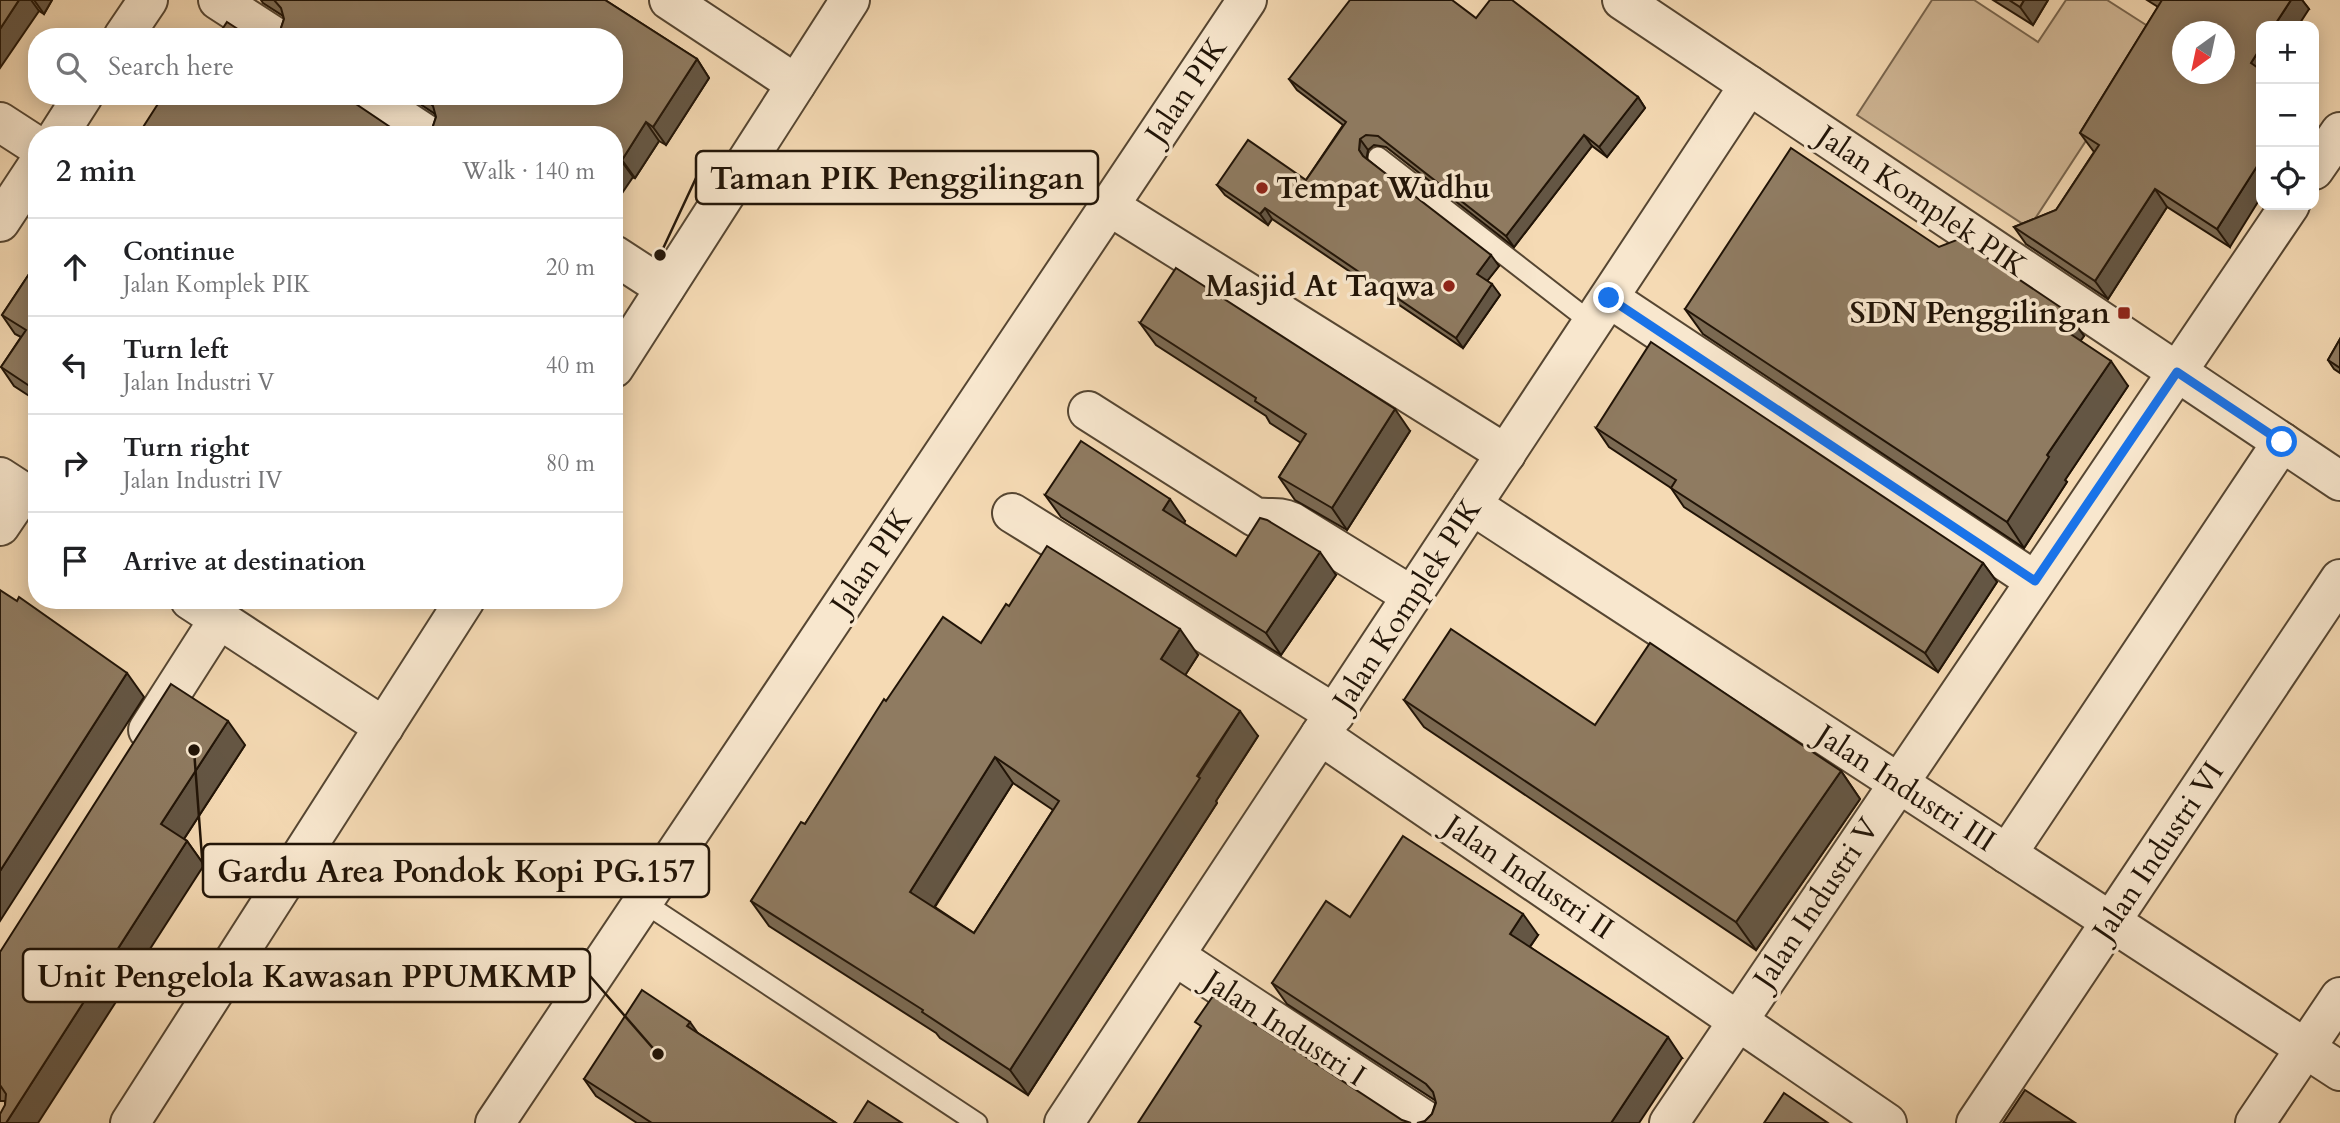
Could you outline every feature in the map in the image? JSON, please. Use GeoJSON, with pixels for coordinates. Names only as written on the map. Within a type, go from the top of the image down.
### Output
{"type":"FeatureCollection","features":[{"type":"Feature","properties":{"kind":"street"},"geometry":{"type":"LineString","coordinates":[[129,28],[148,0]]}},
{"type":"Feature","properties":{"kind":"street"},"geometry":{"type":"LineString","coordinates":[[218,0],[261,28]]}},
{"type":"Feature","properties":{"kind":"street"},"geometry":{"type":"LineString","coordinates":[[669,0],[796,83]]}},
{"type":"Feature","properties":{"kind":"street"},"geometry":{"type":"LineString","coordinates":[[623,354],[850,0]]}},
{"type":"Feature","properties":{"kind":"street","name":"Jalan PIK"},"geometry":{"type":"LineString","coordinates":[[495,1123],[1247,0]]}},
{"type":"Feature","properties":{"kind":"street","name":"Jalan Komplek PIK"},"geometry":{"type":"LineString","coordinates":[[1622,0],[2340,481]]}},
{"type":"Feature","properties":{"kind":"street","name":"Jalan Komplek PIK"},"geometry":{"type":"LineString","coordinates":[[1064,1123],[1749,85]]}},
{"type":"Feature","properties":{"kind":"street"},"geometry":{"type":"LineString","coordinates":[[64,126],[77,105]]}},
{"type":"Feature","properties":{"kind":"street"},"geometry":{"type":"LineString","coordinates":[[382,105],[414,126]]}},
{"type":"Feature","properties":{"kind":"street"},"geometry":{"type":"LineString","coordinates":[[0,122],[28,140]]}},
{"type":"Feature","properties":{"kind":"street"},"geometry":{"type":"LineString","coordinates":[[2319,163],[2340,132]]}},
{"type":"Feature","properties":{"kind":"street"},"geometry":{"type":"LineString","coordinates":[[0,222],[28,180]]}},
{"type":"Feature","properties":{"kind":"street"},"geometry":{"type":"LineString","coordinates":[[1109,206],[1506,454]]}},
{"type":"Feature","properties":{"kind":"street","name":"Jalan Industri V"},"geometry":{"type":"LineString","coordinates":[[1669,1123],[2287,210]]}},
{"type":"Feature","properties":{"kind":"street"},"geometry":{"type":"LineString","coordinates":[[623,261],[665,288]]}},
{"type":"Feature","properties":{"kind":"street"},"geometry":{"type":"LineString","coordinates":[[1601,310],[2035,581]]}},
{"type":"Feature","properties":{"kind":"street"},"geometry":{"type":"LineString","coordinates":[[1088,411],[1255,517],[1266,519],[1278,516],[1292,522],[1412,596]]}},
{"type":"Feature","properties":{"kind":"street"},"geometry":{"type":"LineString","coordinates":[[2007,854],[2282,442]]}},
{"type":"Feature","properties":{"kind":"street"},"geometry":{"type":"LineString","coordinates":[[0,526],[20,490]]}},
{"type":"Feature","properties":{"kind":"street","name":"Jalan Industri III"},"geometry":{"type":"LineString","coordinates":[[1472,505],[2340,1072]]}},
{"type":"Feature","properties":{"kind":"street","name":"Jalan Industri II"},"geometry":{"type":"LineString","coordinates":[[1012,513],[1327,724],[1737,1020]]}},
{"type":"Feature","properties":{"kind":"street","name":"Jalan Industri VI"},"geometry":{"type":"LineString","coordinates":[[1976,1123],[2340,579]]}},
{"type":"Feature","properties":{"kind":"street"},"geometry":{"type":"LineString","coordinates":[[130,1123],[459,609]]}},
{"type":"Feature","properties":{"kind":"street"},"geometry":{"type":"LineString","coordinates":[[131,757],[204,610],[384,727]]}},
{"type":"Feature","properties":{"kind":"street","name":"Jalan Industri I"},"geometry":{"type":"LineString","coordinates":[[1175,956],[1429,1123]]}},
{"type":"Feature","properties":{"kind":"street"},"geometry":{"type":"LineString","coordinates":[[2255,1123],[2340,997]]}},
{"type":"Feature","properties":{"kind":"street"},"geometry":{"type":"LineString","coordinates":[[1737,1020],[1887,1123]]}},
{"type":"Feature","properties":{"kind":"lane"},"geometry":{"type":"LineString","coordinates":[[1378,157],[1601,310]]}},
{"type":"Feature","properties":{"kind":"lane"},"geometry":{"type":"LineString","coordinates":[[643,902],[976,1123]]}},
{"type":"Feature","properties":{"kind":"shaded area"},"geometry":{"type":"Polygon","coordinates":[[[1932,0],[1974,0],[2038,42],[2066,0],[2107,0],[2157,32],[2029,228],[1857,115],[1932,0]]]}},
{"type":"Feature","properties":{"kind":"building"},"geometry":{"type":"Polygon","coordinates":[[[0,0],[19,0],[0,29],[0,0]]]}},
{"type":"Feature","properties":{"kind":"building"},"geometry":{"type":"Polygon","coordinates":[[[274,0],[605,0],[697,59],[653,127],[646,122],[623,158],[623,126],[433,126],[436,117],[432,105],[623,105],[623,28],[281,28],[284,19],[281,8],[274,0]]]}},
{"type":"Feature","properties":{"kind":"building"},"geometry":{"type":"Polygon","coordinates":[[[1350,0],[1452,0],[1476,18],[1490,0],[1512,0],[1638,97],[1599,147],[1584,135],[1506,236],[1378,136],[1366,135],[1360,139],[1359,150],[1363,156],[1491,255],[1477,274],[1492,284],[1456,338],[1265,208],[1260,214],[1217,185],[1248,140],[1306,180],[1346,122],[1289,79],[1350,0]]]}},
{"type":"Feature","properties":{"kind":"building"},"geometry":{"type":"Polygon","coordinates":[[[2009,0],[2024,0],[2020,7],[2009,0]]]}},
{"type":"Feature","properties":{"kind":"building"},"geometry":{"type":"Polygon","coordinates":[[[2162,0],[2291,0],[2277,21],[2256,21],[2256,55],[2251,63],[2256,66],[2256,168],[2217,229],[2155,189],[2095,281],[2014,227],[2056,210],[2099,145],[2080,133],[2162,0]]]}},
{"type":"Feature","properties":{"kind":"building"},"geometry":{"type":"Polygon","coordinates":[[[227,22],[236,28],[223,28],[227,22]]]}},
{"type":"Feature","properties":{"kind":"building"},"geometry":{"type":"Polygon","coordinates":[[[157,105],[357,105],[389,126],[144,126],[157,105]]]}},
{"type":"Feature","properties":{"kind":"building"},"geometry":{"type":"Polygon","coordinates":[[[1791,148],[1939,247],[1959,239],[2066,311],[2057,325],[2111,361],[2047,455],[2049,457],[2007,522],[1685,309],[1791,148]]]}},
{"type":"Feature","properties":{"kind":"building"},"geometry":{"type":"Polygon","coordinates":[[[1176,268],[1395,409],[1332,508],[1279,477],[1306,434],[1255,401],[1256,398],[1140,323],[1176,268]]]}},
{"type":"Feature","properties":{"kind":"building"},"geometry":{"type":"Polygon","coordinates":[[[28,276],[28,385],[1,367],[26,330],[2,315],[28,276]]]}},
{"type":"Feature","properties":{"kind":"building"},"geometry":{"type":"Polygon","coordinates":[[[2340,339],[2340,368],[2328,360],[2340,339]]]}},
{"type":"Feature","properties":{"kind":"building"},"geometry":{"type":"Polygon","coordinates":[[[1651,342],[1983,563],[1925,653],[1671,488],[1676,480],[1596,428],[1651,342]]]}},
{"type":"Feature","properties":{"kind":"building"},"geometry":{"type":"Polygon","coordinates":[[[1081,441],[1170,499],[1163,510],[1236,556],[1260,518],[1320,552],[1266,633],[1045,495],[1081,441]]]}},
{"type":"Feature","properties":{"kind":"building"},"geometry":{"type":"Polygon","coordinates":[[[1047,546],[1180,629],[1161,659],[1240,711],[1197,776],[1200,778],[1010,1070],[922,1012],[923,1010],[751,901],[801,822],[805,824],[884,699],[886,701],[943,617],[981,643],[1006,604],[1009,606],[1047,546]],[[995,757],[910,892],[974,933],[1059,801],[995,757]]]}},
{"type":"Feature","properties":{"kind":"building"},"geometry":{"type":"Polygon","coordinates":[[[0,590],[17,601],[19,597],[28,603],[28,609],[36,609],[127,673],[0,871],[0,590]]]}},
{"type":"Feature","properties":{"kind":"building"},"geometry":{"type":"Polygon","coordinates":[[[1451,629],[1595,725],[1650,643],[1841,771],[1736,922],[1404,700],[1451,629]]]}},
{"type":"Feature","properties":{"kind":"building"},"geometry":{"type":"Polygon","coordinates":[[[171,684],[228,721],[161,824],[187,841],[6,1123],[0,1123],[6,1094],[0,1085],[0,952],[171,684]]]}},
{"type":"Feature","properties":{"kind":"building"},"geometry":{"type":"Polygon","coordinates":[[[1403,836],[1523,914],[1510,934],[1668,1037],[1611,1123],[1417,1123],[1425,1121],[1432,1114],[1436,1103],[1433,1092],[1426,1084],[1272,983],[1326,901],[1350,917],[1403,836]]]}},
{"type":"Feature","properties":{"kind":"building"},"geometry":{"type":"Polygon","coordinates":[[[642,990],[690,1022],[687,1026],[836,1123],[652,1123],[584,1079],[642,990]]]}},
{"type":"Feature","properties":{"kind":"building"},"geometry":{"type":"Polygon","coordinates":[[[1213,996],[1402,1120],[1411,1123],[1138,1123],[1201,1026],[1195,1022],[1213,996]]]}},
{"type":"Feature","properties":{"kind":"building"},"geometry":{"type":"Polygon","coordinates":[[[2025,1090],[2074,1122],[2003,1123],[2025,1090]]]}},
{"type":"Feature","properties":{"kind":"building"},"geometry":{"type":"Polygon","coordinates":[[[1784,1093],[1828,1123],[1764,1123],[1784,1093]]]}},
{"type":"Feature","properties":{"kind":"building"},"geometry":{"type":"Polygon","coordinates":[[[868,1101],[902,1123],[854,1123],[868,1101]]]}},
{"type":"Feature","properties":{"kind":"place","name":"Tempat Wudhu"},"geometry":{"type":"Point","coordinates":[1262,188]}},
{"type":"Feature","properties":{"kind":"place","name":"Taman PIK Penggilingan"},"geometry":{"type":"Point","coordinates":[660,255]}},
{"type":"Feature","properties":{"kind":"place","name":"Masjid At Taqwa"},"geometry":{"type":"Point","coordinates":[1449,286]}},
{"type":"Feature","properties":{"kind":"place","name":"SDN Penggilingan"},"geometry":{"type":"Point","coordinates":[2124,313]}},
{"type":"Feature","properties":{"kind":"place","name":"Gardu Area Pondok Kopi PG.157"},"geometry":{"type":"Point","coordinates":[194,750]}},
{"type":"Feature","properties":{"kind":"place","name":"Unit Pengelola Kawasan PPUMKMP"},"geometry":{"type":"Point","coordinates":[658,1054]}},
{"type":"Feature","properties":{"kind":"route"},"geometry":{"type":"LineString","coordinates":[[1609,298],[2035,581],[2177,372],[2282,442]]}}]}
